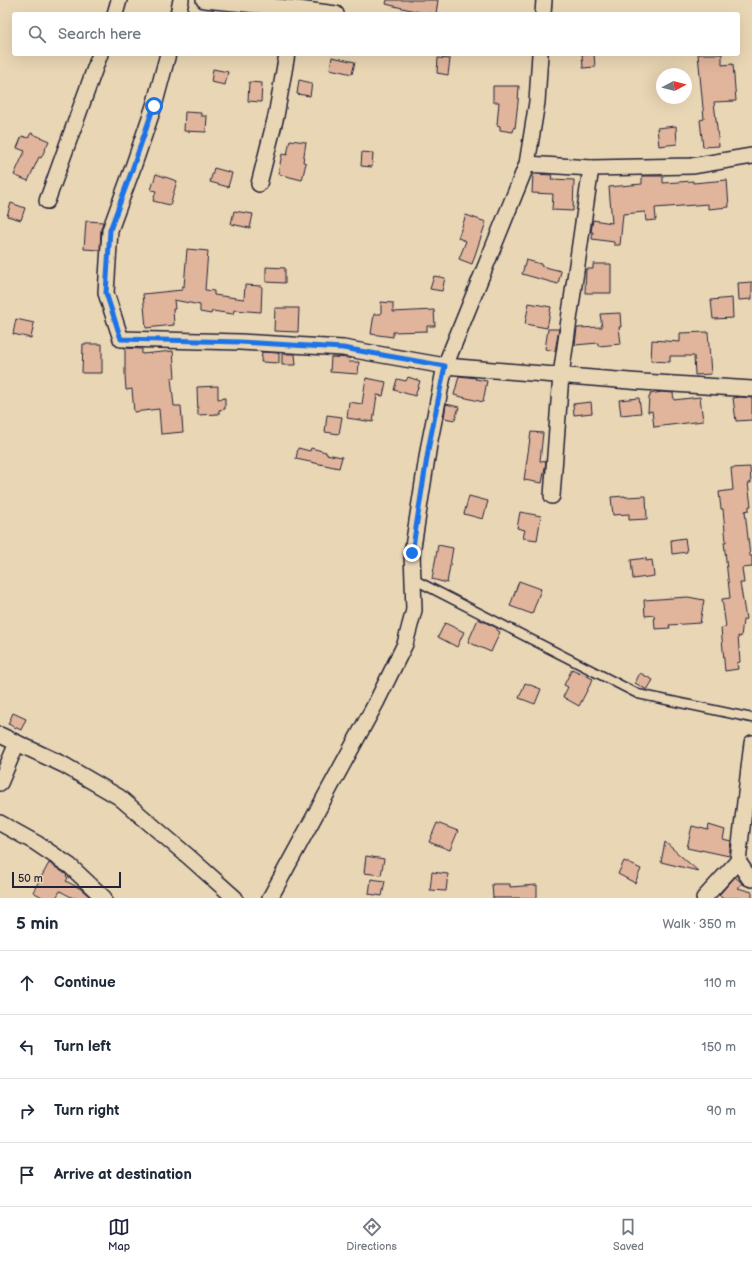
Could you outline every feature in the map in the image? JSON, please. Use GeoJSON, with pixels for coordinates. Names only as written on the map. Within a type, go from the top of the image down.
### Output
{"type":"FeatureCollection","features":[{"type":"Feature","properties":{"kind":"street"},"geometry":{"type":"LineString","coordinates":[[115,12],[120,0]]}},
{"type":"Feature","properties":{"kind":"street"},"geometry":{"type":"LineString","coordinates":[[178,12],[181,0]]}},
{"type":"Feature","properties":{"kind":"street"},"geometry":{"type":"LineString","coordinates":[[204,0],[256,2],[298,11],[311,12]]}},
{"type":"Feature","properties":{"kind":"street"},"geometry":{"type":"LineString","coordinates":[[543,12],[544,0]]}},
{"type":"Feature","properties":{"kind":"street"},"geometry":{"type":"LineString","coordinates":[[47,201],[99,56]]}},
{"type":"Feature","properties":{"kind":"street"},"geometry":{"type":"LineString","coordinates":[[167,56],[152,113],[110,230],[106,293],[121,339],[240,342],[343,348],[445,366],[561,376],[752,389]]}},
{"type":"Feature","properties":{"kind":"street"},"geometry":{"type":"LineString","coordinates":[[259,184],[276,116],[287,56]]}},
{"type":"Feature","properties":{"kind":"street"},"geometry":{"type":"LineString","coordinates":[[270,898],[372,710],[405,644],[414,610],[412,553],[429,445],[445,366],[527,164],[537,102],[540,56]]}},
{"type":"Feature","properties":{"kind":"street"},"geometry":{"type":"LineString","coordinates":[[527,164],[591,168],[692,166],[752,156]]}},
{"type":"Feature","properties":{"kind":"street"},"geometry":{"type":"LineString","coordinates":[[552,496],[561,376],[591,168]]}},
{"type":"Feature","properties":{"kind":"street"},"geometry":{"type":"LineString","coordinates":[[0,735],[64,765],[119,797],[235,898]]}},
{"type":"Feature","properties":{"kind":"street"},"geometry":{"type":"LineString","coordinates":[[0,783],[17,743]]}},
{"type":"Feature","properties":{"kind":"street"},"geometry":{"type":"LineString","coordinates":[[704,898],[738,861],[752,743]]}},
{"type":"Feature","properties":{"kind":"street"},"geometry":{"type":"LineString","coordinates":[[0,823],[36,843],[70,866],[104,898]]}},
{"type":"Feature","properties":{"kind":"street"},"geometry":{"type":"LineString","coordinates":[[738,861],[749,878],[752,879]]}},
{"type":"Feature","properties":{"kind":"lane"},"geometry":{"type":"LineString","coordinates":[[413,579],[638,694],[752,718]]}},
{"type":"Feature","properties":{"kind":"building"},"geometry":{"type":"Polygon","coordinates":[[[387,0],[438,0],[436,12],[419,12],[386,4],[387,0]]]}},
{"type":"Feature","properties":{"kind":"building"},"geometry":{"type":"Polygon","coordinates":[[[582,56],[594,56],[595,67],[583,68],[582,56]]]}},
{"type":"Feature","properties":{"kind":"building"},"geometry":{"type":"Polygon","coordinates":[[[698,56],[722,56],[722,65],[733,64],[736,101],[714,102],[719,146],[703,147],[700,120],[704,119],[698,56]]]}},
{"type":"Feature","properties":{"kind":"building"},"geometry":{"type":"Polygon","coordinates":[[[332,57],[355,62],[352,74],[330,69],[332,57]]]}},
{"type":"Feature","properties":{"kind":"building"},"geometry":{"type":"Polygon","coordinates":[[[438,58],[450,59],[448,75],[437,73],[438,58]]]}},
{"type":"Feature","properties":{"kind":"building"},"geometry":{"type":"Polygon","coordinates":[[[213,69],[228,72],[225,85],[211,82],[213,69]]]}},
{"type":"Feature","properties":{"kind":"building"},"geometry":{"type":"Polygon","coordinates":[[[299,80],[312,83],[310,96],[297,94],[299,80]]]}},
{"type":"Feature","properties":{"kind":"building"},"geometry":{"type":"Polygon","coordinates":[[[249,82],[262,83],[261,102],[248,101],[249,82]]]}},
{"type":"Feature","properties":{"kind":"building"},"geometry":{"type":"Polygon","coordinates":[[[493,86],[519,86],[515,128],[514,127],[513,132],[500,130],[500,126],[497,125],[499,102],[493,102],[493,86]]]}},
{"type":"Feature","properties":{"kind":"building"},"geometry":{"type":"Polygon","coordinates":[[[185,112],[201,113],[201,116],[207,116],[206,132],[184,131],[185,112]]]}},
{"type":"Feature","properties":{"kind":"building"},"geometry":{"type":"Polygon","coordinates":[[[676,126],[677,144],[659,146],[657,128],[676,126]]]}},
{"type":"Feature","properties":{"kind":"building"},"geometry":{"type":"Polygon","coordinates":[[[31,133],[49,141],[41,158],[39,157],[28,181],[14,175],[25,151],[17,148],[22,136],[28,138],[31,133]]]}},
{"type":"Feature","properties":{"kind":"building"},"geometry":{"type":"Polygon","coordinates":[[[290,140],[306,142],[303,162],[306,163],[302,180],[278,174],[282,154],[287,155],[290,140]]]}},
{"type":"Feature","properties":{"kind":"building"},"geometry":{"type":"Polygon","coordinates":[[[362,152],[373,153],[372,167],[361,166],[362,152]]]}},
{"type":"Feature","properties":{"kind":"building"},"geometry":{"type":"Polygon","coordinates":[[[214,168],[232,173],[228,187],[210,182],[214,168]]]}},
{"type":"Feature","properties":{"kind":"building"},"geometry":{"type":"Polygon","coordinates":[[[156,174],[177,181],[170,205],[153,201],[156,191],[151,190],[156,174]]]}},
{"type":"Feature","properties":{"kind":"building"},"geometry":{"type":"Polygon","coordinates":[[[533,174],[552,175],[551,179],[574,180],[573,211],[552,210],[553,194],[532,193],[533,174]]]}},
{"type":"Feature","properties":{"kind":"building"},"geometry":{"type":"Polygon","coordinates":[[[642,176],[663,176],[663,183],[693,181],[693,183],[727,180],[729,207],[708,209],[708,204],[655,208],[656,220],[646,221],[645,212],[623,214],[620,245],[614,245],[614,242],[592,239],[593,232],[591,232],[593,220],[612,223],[609,187],[642,184],[642,176]]]}},
{"type":"Feature","properties":{"kind":"building"},"geometry":{"type":"Polygon","coordinates":[[[11,203],[25,208],[21,220],[7,216],[11,203]]]}},
{"type":"Feature","properties":{"kind":"building"},"geometry":{"type":"Polygon","coordinates":[[[234,211],[253,214],[250,228],[231,224],[234,211]]]}},
{"type":"Feature","properties":{"kind":"building"},"geometry":{"type":"Polygon","coordinates":[[[466,215],[486,222],[472,264],[459,259],[466,241],[458,238],[466,215]]]}},
{"type":"Feature","properties":{"kind":"building"},"geometry":{"type":"Polygon","coordinates":[[[86,221],[103,222],[101,229],[100,250],[84,249],[86,221]]]}},
{"type":"Feature","properties":{"kind":"building"},"geometry":{"type":"Polygon","coordinates":[[[187,249],[208,251],[205,290],[214,291],[214,295],[244,299],[245,285],[262,286],[261,312],[234,310],[233,314],[212,311],[211,314],[200,312],[200,305],[174,300],[174,325],[146,328],[143,294],[182,290],[182,286],[184,287],[187,249]]]}},
{"type":"Feature","properties":{"kind":"building"},"geometry":{"type":"Polygon","coordinates":[[[526,260],[541,264],[541,266],[561,271],[558,284],[522,274],[526,260]]]}},
{"type":"Feature","properties":{"kind":"building"},"geometry":{"type":"Polygon","coordinates":[[[593,264],[611,264],[611,293],[585,293],[586,269],[593,269],[593,264]]]}},
{"type":"Feature","properties":{"kind":"building"},"geometry":{"type":"Polygon","coordinates":[[[266,267],[285,268],[285,283],[266,282],[266,267]]]}},
{"type":"Feature","properties":{"kind":"building"},"geometry":{"type":"Polygon","coordinates":[[[434,276],[445,278],[442,291],[430,289],[434,276]]]}},
{"type":"Feature","properties":{"kind":"building"},"geometry":{"type":"Polygon","coordinates":[[[752,282],[752,299],[739,300],[738,283],[752,282]]]}},
{"type":"Feature","properties":{"kind":"building"},"geometry":{"type":"Polygon","coordinates":[[[732,298],[733,318],[713,319],[711,300],[732,298]]]}},
{"type":"Feature","properties":{"kind":"building"},"geometry":{"type":"Polygon","coordinates":[[[381,302],[393,303],[393,312],[434,310],[435,326],[427,326],[427,331],[393,332],[393,337],[371,334],[374,314],[381,314],[381,302]]]}},
{"type":"Feature","properties":{"kind":"building"},"geometry":{"type":"Polygon","coordinates":[[[529,303],[551,307],[547,328],[525,324],[529,303]]]}},
{"type":"Feature","properties":{"kind":"building"},"geometry":{"type":"Polygon","coordinates":[[[275,308],[299,308],[298,332],[274,331],[275,308]]]}},
{"type":"Feature","properties":{"kind":"building"},"geometry":{"type":"Polygon","coordinates":[[[620,313],[621,327],[619,327],[621,344],[598,346],[598,343],[575,345],[577,328],[602,327],[600,314],[620,313]]]}},
{"type":"Feature","properties":{"kind":"building"},"geometry":{"type":"Polygon","coordinates":[[[16,319],[34,323],[31,338],[13,334],[16,319]]]}},
{"type":"Feature","properties":{"kind":"building"},"geometry":{"type":"Polygon","coordinates":[[[548,329],[559,329],[555,351],[545,349],[548,329]]]}},
{"type":"Feature","properties":{"kind":"building"},"geometry":{"type":"Polygon","coordinates":[[[708,332],[711,374],[695,375],[694,356],[670,356],[670,362],[651,361],[652,340],[680,342],[680,333],[708,332]]]}},
{"type":"Feature","properties":{"kind":"building"},"geometry":{"type":"Polygon","coordinates":[[[83,344],[102,344],[102,373],[82,373],[83,344]]]}},
{"type":"Feature","properties":{"kind":"building"},"geometry":{"type":"Polygon","coordinates":[[[125,348],[142,349],[142,354],[173,351],[175,378],[171,378],[174,406],[181,406],[183,432],[161,434],[159,409],[134,412],[132,389],[126,390],[125,348]]]}},
{"type":"Feature","properties":{"kind":"building"},"geometry":{"type":"Polygon","coordinates":[[[262,352],[279,353],[279,363],[261,362],[262,352]]]}},
{"type":"Feature","properties":{"kind":"building"},"geometry":{"type":"Polygon","coordinates":[[[282,354],[295,354],[296,365],[282,365],[282,354]]]}},
{"type":"Feature","properties":{"kind":"building"},"geometry":{"type":"Polygon","coordinates":[[[331,357],[350,358],[349,362],[359,362],[358,374],[330,372],[331,357]]]}},
{"type":"Feature","properties":{"kind":"building"},"geometry":{"type":"Polygon","coordinates":[[[459,376],[487,381],[483,402],[454,395],[459,376]]]}},
{"type":"Feature","properties":{"kind":"building"},"geometry":{"type":"Polygon","coordinates":[[[408,377],[420,381],[415,396],[394,390],[397,379],[406,381],[408,377]]]}},
{"type":"Feature","properties":{"kind":"building"},"geometry":{"type":"Polygon","coordinates":[[[366,378],[386,382],[383,396],[377,395],[373,422],[347,418],[349,402],[362,404],[366,378]]]}},
{"type":"Feature","properties":{"kind":"building"},"geometry":{"type":"Polygon","coordinates":[[[218,386],[218,399],[225,398],[225,409],[219,410],[219,414],[198,415],[197,387],[218,386]]]}},
{"type":"Feature","properties":{"kind":"building"},"geometry":{"type":"Polygon","coordinates":[[[662,392],[673,393],[674,400],[700,397],[703,421],[654,427],[652,411],[648,412],[649,397],[650,394],[662,392]]]}},
{"type":"Feature","properties":{"kind":"building"},"geometry":{"type":"Polygon","coordinates":[[[639,398],[641,413],[621,415],[619,400],[639,398]]]}},
{"type":"Feature","properties":{"kind":"building"},"geometry":{"type":"Polygon","coordinates":[[[733,398],[752,398],[752,420],[736,421],[733,398]]]}},
{"type":"Feature","properties":{"kind":"building"},"geometry":{"type":"Polygon","coordinates":[[[591,402],[592,413],[574,415],[573,404],[591,402]]]}},
{"type":"Feature","properties":{"kind":"building"},"geometry":{"type":"Polygon","coordinates":[[[446,404],[459,407],[455,420],[444,418],[446,404]]]}},
{"type":"Feature","properties":{"kind":"building"},"geometry":{"type":"Polygon","coordinates":[[[327,415],[342,417],[339,434],[325,432],[327,415]]]}},
{"type":"Feature","properties":{"kind":"building"},"geometry":{"type":"Polygon","coordinates":[[[531,432],[543,433],[540,461],[546,462],[542,483],[524,480],[531,432]]]}},
{"type":"Feature","properties":{"kind":"building"},"geometry":{"type":"Polygon","coordinates":[[[298,448],[310,451],[311,448],[326,452],[326,454],[342,457],[339,468],[296,459],[298,448]]]}},
{"type":"Feature","properties":{"kind":"building"},"geometry":{"type":"Polygon","coordinates":[[[750,467],[751,483],[748,483],[751,506],[749,506],[749,510],[745,511],[750,556],[752,556],[752,567],[742,568],[744,583],[740,583],[746,619],[743,620],[741,637],[738,636],[740,662],[737,663],[738,669],[725,671],[721,628],[726,627],[722,599],[730,598],[724,542],[726,542],[723,509],[721,509],[719,492],[733,490],[731,468],[750,467]]]}},
{"type":"Feature","properties":{"kind":"building"},"geometry":{"type":"Polygon","coordinates":[[[469,496],[488,501],[483,519],[464,514],[469,496]]]}},
{"type":"Feature","properties":{"kind":"building"},"geometry":{"type":"Polygon","coordinates":[[[646,496],[647,519],[629,520],[629,514],[613,515],[611,497],[646,496]]]}},
{"type":"Feature","properties":{"kind":"building"},"geometry":{"type":"Polygon","coordinates":[[[520,512],[541,516],[537,540],[523,538],[525,530],[517,528],[520,512]]]}},
{"type":"Feature","properties":{"kind":"building"},"geometry":{"type":"Polygon","coordinates":[[[685,538],[687,552],[672,554],[671,540],[685,538]]]}},
{"type":"Feature","properties":{"kind":"building"},"geometry":{"type":"Polygon","coordinates":[[[438,545],[453,548],[447,583],[432,579],[438,545]]]}},
{"type":"Feature","properties":{"kind":"building"},"geometry":{"type":"Polygon","coordinates":[[[646,558],[646,561],[652,560],[654,576],[633,579],[631,560],[646,558]]]}},
{"type":"Feature","properties":{"kind":"building"},"geometry":{"type":"Polygon","coordinates":[[[519,581],[541,589],[532,614],[510,606],[519,581]]]}},
{"type":"Feature","properties":{"kind":"building"},"geometry":{"type":"Polygon","coordinates":[[[688,597],[704,600],[700,623],[669,625],[670,628],[655,629],[654,615],[645,616],[644,600],[688,597]]]}},
{"type":"Feature","properties":{"kind":"building"},"geometry":{"type":"Polygon","coordinates":[[[478,619],[497,628],[500,632],[491,652],[468,642],[478,619]]]}},
{"type":"Feature","properties":{"kind":"building"},"geometry":{"type":"Polygon","coordinates":[[[445,623],[464,632],[457,647],[438,637],[445,623]]]}},
{"type":"Feature","properties":{"kind":"building"},"geometry":{"type":"Polygon","coordinates":[[[572,669],[593,679],[579,706],[563,697],[568,687],[564,685],[572,669]]]}},
{"type":"Feature","properties":{"kind":"building"},"geometry":{"type":"Polygon","coordinates":[[[640,673],[653,680],[647,690],[635,683],[640,673]]]}},
{"type":"Feature","properties":{"kind":"building"},"geometry":{"type":"Polygon","coordinates":[[[525,683],[541,689],[535,704],[519,698],[525,683]]]}},
{"type":"Feature","properties":{"kind":"building"},"geometry":{"type":"Polygon","coordinates":[[[13,713],[26,719],[21,730],[8,724],[13,713]]]}},
{"type":"Feature","properties":{"kind":"building"},"geometry":{"type":"Polygon","coordinates":[[[437,823],[458,831],[450,850],[429,842],[437,823]]]}},
{"type":"Feature","properties":{"kind":"building"},"geometry":{"type":"Polygon","coordinates":[[[709,825],[725,830],[723,839],[731,841],[729,856],[687,848],[692,826],[708,830],[709,825]]]}},
{"type":"Feature","properties":{"kind":"building"},"geometry":{"type":"Polygon","coordinates":[[[665,842],[698,871],[661,862],[665,842]]]}},
{"type":"Feature","properties":{"kind":"building"},"geometry":{"type":"Polygon","coordinates":[[[366,856],[384,859],[381,875],[364,873],[366,856]]]}},
{"type":"Feature","properties":{"kind":"building"},"geometry":{"type":"Polygon","coordinates":[[[624,861],[641,869],[635,883],[618,874],[624,861]]]}},
{"type":"Feature","properties":{"kind":"building"},"geometry":{"type":"Polygon","coordinates":[[[49,863],[67,875],[66,876],[68,878],[66,881],[81,889],[91,898],[73,898],[60,891],[56,898],[44,898],[33,892],[49,863]]]}},
{"type":"Feature","properties":{"kind":"building"},"geometry":{"type":"Polygon","coordinates":[[[432,872],[448,874],[446,891],[430,890],[432,872]]]}},
{"type":"Feature","properties":{"kind":"building"},"geometry":{"type":"Polygon","coordinates":[[[735,877],[742,883],[738,888],[752,892],[752,898],[722,898],[719,895],[735,877]]]}},
{"type":"Feature","properties":{"kind":"building"},"geometry":{"type":"Polygon","coordinates":[[[371,879],[385,881],[382,896],[369,894],[371,879]]]}},
{"type":"Feature","properties":{"kind":"building"},"geometry":{"type":"Polygon","coordinates":[[[492,884],[510,884],[510,887],[537,885],[537,898],[493,898],[492,884]]]}},
{"type":"Feature","properties":{"kind":"route"},"geometry":{"type":"LineString","coordinates":[[154,106],[110,230],[106,293],[121,339],[240,342],[343,348],[445,366],[429,445],[412,553]]}}]}
